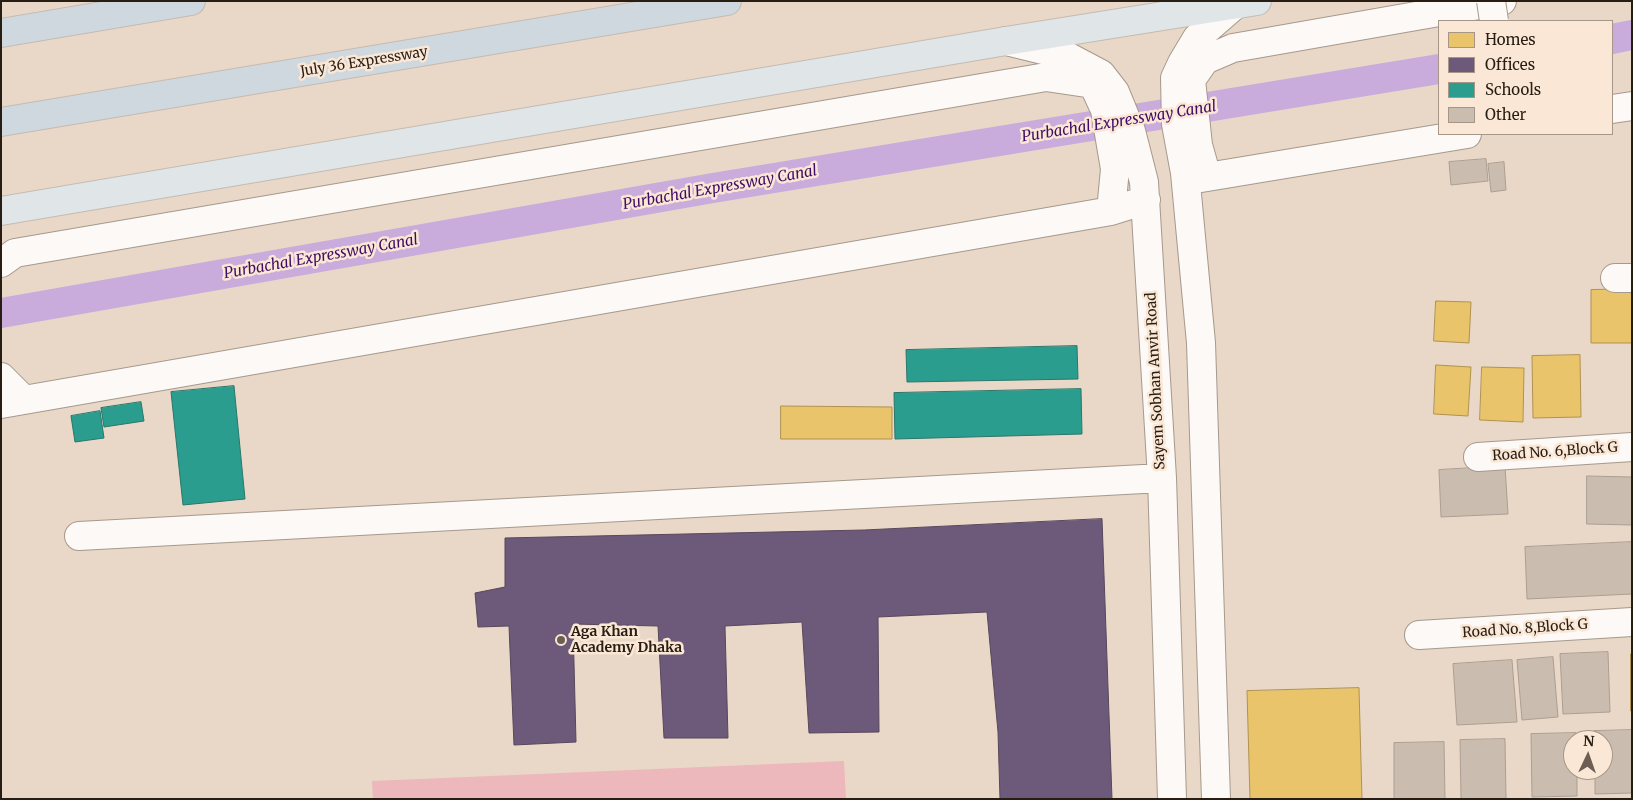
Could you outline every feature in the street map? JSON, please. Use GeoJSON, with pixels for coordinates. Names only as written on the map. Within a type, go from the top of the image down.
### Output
{"type":"FeatureCollection","features":[{"type":"Feature","properties":{"kind":"highway"},"geometry":{"type":"LineString","coordinates":[[1,33],[191,1]]}},
{"type":"Feature","properties":{"kind":"highway","name":"July 36 Expressway"},"geometry":{"type":"LineString","coordinates":[[1,122],[727,1]]}},
{"type":"Feature","properties":{"kind":"main road"},"geometry":{"type":"LineString","coordinates":[[1,211],[1006,41],[1246,3]]}},
{"type":"Feature","properties":{"kind":"street"},"geometry":{"type":"LineString","coordinates":[[1491,1],[1494,20]]}},
{"type":"Feature","properties":{"kind":"street"},"geometry":{"type":"LineString","coordinates":[[1192,177],[1176,124],[1183,79],[1205,60],[1233,48],[1502,1]]}},
{"type":"Feature","properties":{"kind":"street"},"geometry":{"type":"LineString","coordinates":[[1216,799],[1200,343],[1192,177],[1198,146],[1183,79],[1182,63],[1198,38],[1246,3]]}},
{"type":"Feature","properties":{"kind":"street","name":"Sayem Sobhan Anvir Road"},"geometry":{"type":"LineString","coordinates":[[1006,41],[1066,56],[1101,74],[1104,88],[1131,131],[1145,191],[1162,478],[1172,799]]}},
{"type":"Feature","properties":{"kind":"street"},"geometry":{"type":"LineString","coordinates":[[1,263],[16,253],[1046,77],[1104,88],[1105,110],[1115,170],[1111,211]]}},
{"type":"Feature","properties":{"kind":"street"},"geometry":{"type":"LineString","coordinates":[[1613,109],[1632,106]]}},
{"type":"Feature","properties":{"kind":"street"},"geometry":{"type":"LineString","coordinates":[[1192,177],[1456,135]]}},
{"type":"Feature","properties":{"kind":"street"},"geometry":{"type":"LineString","coordinates":[[1,376],[8,402],[1111,211],[1145,191]]}},
{"type":"Feature","properties":{"kind":"street","name":"Road No. 6,Block G"},"geometry":{"type":"LineString","coordinates":[[1478,457],[1632,447]]}},
{"type":"Feature","properties":{"kind":"street"},"geometry":{"type":"LineString","coordinates":[[79,536],[1162,478]]}},
{"type":"Feature","properties":{"kind":"street","name":"Road No. 8,Block G"},"geometry":{"type":"LineString","coordinates":[[1419,635],[1632,622]]}},
{"type":"Feature","properties":{"kind":"shaded area"},"geometry":{"type":"Polygon","coordinates":[[[844,761],[846,799],[373,799],[372,781],[844,761]]]}},
{"type":"Feature","properties":{"kind":"building: Homes"},"geometry":{"type":"Polygon","coordinates":[[[1632,289],[1632,343],[1591,343],[1591,290],[1632,289]]]}},
{"type":"Feature","properties":{"kind":"building: Homes"},"geometry":{"type":"Polygon","coordinates":[[[1436,301],[1471,302],[1469,343],[1434,341],[1436,301]]]}},
{"type":"Feature","properties":{"kind":"building: Homes"},"geometry":{"type":"Polygon","coordinates":[[[1580,355],[1581,417],[1533,418],[1532,356],[1580,355]]]}},
{"type":"Feature","properties":{"kind":"building: Homes"},"geometry":{"type":"Polygon","coordinates":[[[1436,365],[1471,367],[1468,416],[1434,414],[1436,365]]]}},
{"type":"Feature","properties":{"kind":"building: Homes"},"geometry":{"type":"Polygon","coordinates":[[[1482,367],[1524,368],[1523,422],[1480,420],[1482,367]]]}},
{"type":"Feature","properties":{"kind":"building: Homes"},"geometry":{"type":"Polygon","coordinates":[[[781,406],[892,407],[892,439],[781,439],[781,406]]]}},
{"type":"Feature","properties":{"kind":"building: Homes"},"geometry":{"type":"Polygon","coordinates":[[[1632,654],[1632,711],[1631,711],[1632,654]]]}},
{"type":"Feature","properties":{"kind":"building: Homes"},"geometry":{"type":"Polygon","coordinates":[[[1359,688],[1362,799],[1250,799],[1247,691],[1359,688]]]}},
{"type":"Feature","properties":{"kind":"building: Offices"},"geometry":{"type":"Polygon","coordinates":[[[1102,519],[1112,799],[1000,799],[998,732],[987,612],[878,617],[879,732],[809,733],[802,622],[725,626],[728,738],[664,738],[658,626],[573,624],[576,742],[514,745],[509,626],[478,627],[475,593],[505,587],[505,538],[864,530],[1102,519]]]}},
{"type":"Feature","properties":{"kind":"building: Schools"},"geometry":{"type":"Polygon","coordinates":[[[1077,346],[1078,379],[907,382],[906,350],[1077,346]]]}},
{"type":"Feature","properties":{"kind":"building: Schools"},"geometry":{"type":"Polygon","coordinates":[[[234,386],[245,499],[183,505],[171,392],[234,386]]]}},
{"type":"Feature","properties":{"kind":"building: Schools"},"geometry":{"type":"Polygon","coordinates":[[[1081,389],[1082,434],[895,439],[894,393],[1081,389]]]}},
{"type":"Feature","properties":{"kind":"building: Schools"},"geometry":{"type":"Polygon","coordinates":[[[141,402],[144,421],[104,427],[101,408],[141,402]]]}},
{"type":"Feature","properties":{"kind":"building: Schools"},"geometry":{"type":"Polygon","coordinates":[[[100,411],[104,438],[75,442],[71,416],[100,411]]]}},
{"type":"Feature","properties":{"kind":"building: Other"},"geometry":{"type":"Polygon","coordinates":[[[1486,159],[1488,181],[1451,185],[1449,162],[1486,159]]]}},
{"type":"Feature","properties":{"kind":"building: Other"},"geometry":{"type":"Polygon","coordinates":[[[1504,162],[1506,190],[1491,192],[1488,164],[1504,162]]]}},
{"type":"Feature","properties":{"kind":"building: Other"},"geometry":{"type":"Polygon","coordinates":[[[1505,466],[1508,514],[1441,517],[1439,470],[1505,466]]]}},
{"type":"Feature","properties":{"kind":"building: Other"},"geometry":{"type":"Polygon","coordinates":[[[1587,476],[1632,477],[1632,525],[1587,524],[1587,476]]]}},
{"type":"Feature","properties":{"kind":"building: Other"},"geometry":{"type":"Polygon","coordinates":[[[1632,542],[1632,594],[1527,599],[1525,547],[1632,542]]]}},
{"type":"Feature","properties":{"kind":"building: Other"},"geometry":{"type":"Polygon","coordinates":[[[1608,652],[1610,712],[1563,714],[1560,654],[1608,652]]]}},
{"type":"Feature","properties":{"kind":"building: Other"},"geometry":{"type":"Polygon","coordinates":[[[1553,657],[1558,717],[1522,720],[1517,660],[1553,657]]]}},
{"type":"Feature","properties":{"kind":"building: Other"},"geometry":{"type":"Polygon","coordinates":[[[1512,660],[1517,722],[1457,725],[1453,664],[1512,660]]]}},
{"type":"Feature","properties":{"kind":"building: Other"},"geometry":{"type":"Polygon","coordinates":[[[1613,730],[1632,730],[1632,793],[1595,794],[1595,780],[1613,780],[1613,730]]]}},
{"type":"Feature","properties":{"kind":"building: Other"},"geometry":{"type":"Polygon","coordinates":[[[1563,733],[1563,780],[1577,780],[1577,796],[1532,797],[1531,734],[1563,733]]]}},
{"type":"Feature","properties":{"kind":"building: Other"},"geometry":{"type":"Polygon","coordinates":[[[1505,739],[1506,799],[1461,799],[1460,740],[1505,739]]]}},
{"type":"Feature","properties":{"kind":"building: Other"},"geometry":{"type":"Polygon","coordinates":[[[1444,742],[1445,799],[1394,799],[1394,743],[1444,742]]]}},
{"type":"Feature","properties":{"kind":"waterway","name":"Purbachal Expressway Canal"},"geometry":{"type":"LineString","coordinates":[[1613,39],[1632,35]]}},
{"type":"Feature","properties":{"kind":"waterway","name":"Purbachal Expressway Canal"},"geometry":{"type":"LineString","coordinates":[[1,313],[713,188],[1438,69]]}},
{"type":"Feature","properties":{"kind":"place","name":"Aga Khan Academy Dhaka"},"geometry":{"type":"Point","coordinates":[561,640]}}]}
